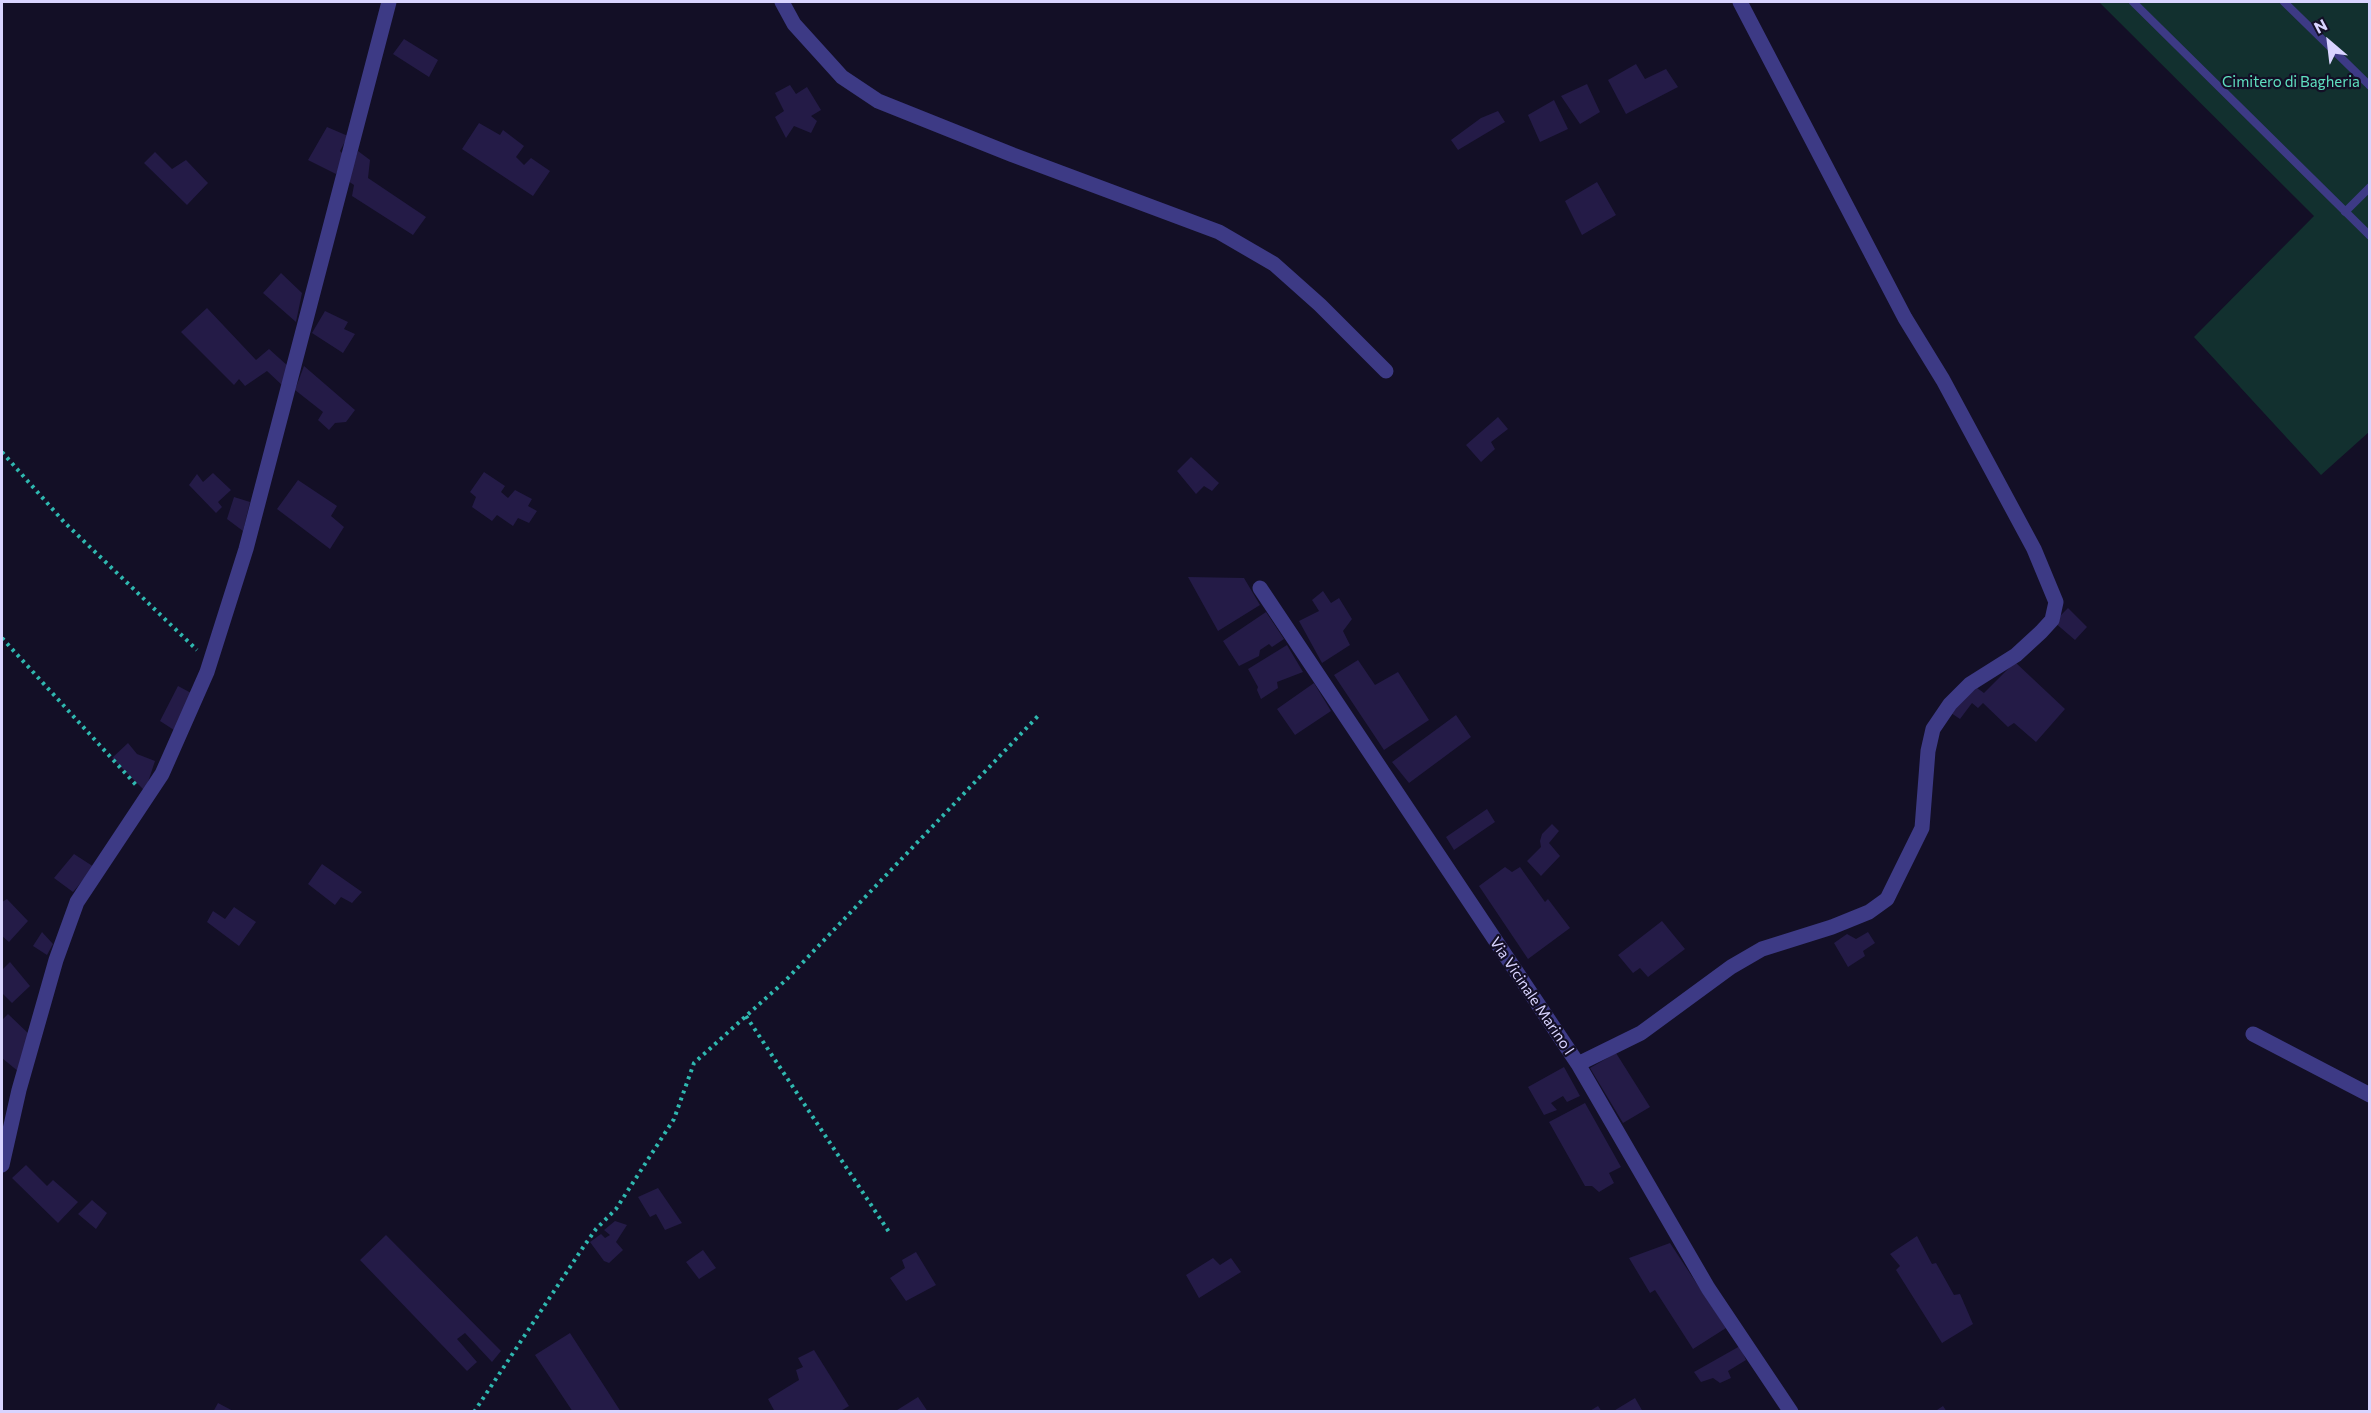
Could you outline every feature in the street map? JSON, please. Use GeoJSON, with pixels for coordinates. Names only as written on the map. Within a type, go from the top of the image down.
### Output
{"type":"FeatureCollection","features":[{"type":"Feature","properties":{"kind":"street"},"geometry":{"type":"LineString","coordinates":[[2,1165],[56,960],[77,902],[162,774],[210,663],[246,549],[389,2]]}},
{"type":"Feature","properties":{"kind":"street"},"geometry":{"type":"LineString","coordinates":[[782,2],[794,24],[842,77],[878,101],[1013,155],[1219,232],[1274,264],[1320,305],[1386,371]]}},
{"type":"Feature","properties":{"kind":"street"},"geometry":{"type":"LineString","coordinates":[[1578,1064],[1641,1033],[1731,967],[1762,949],[1832,927],[1869,912],[1887,899],[1922,828],[1928,751],[1933,729],[1950,704],[1971,684],[2016,655],[2041,632],[2052,620],[2056,602],[2034,549],[1943,380],[1905,318],[1740,2]]}},
{"type":"Feature","properties":{"kind":"street","name":"Via Vicinale Marino I"},"geometry":{"type":"LineString","coordinates":[[1260,588],[1578,1064],[1708,1288],[1791,1412]]}},
{"type":"Feature","properties":{"kind":"street"},"geometry":{"type":"LineString","coordinates":[[2253,1034],[2370,1095]]}},
{"type":"Feature","properties":{"kind":"lane"},"geometry":{"type":"LineString","coordinates":[[2133,2],[2370,237]]}},
{"type":"Feature","properties":{"kind":"lane"},"geometry":{"type":"LineString","coordinates":[[2284,2],[2370,86]]}},
{"type":"Feature","properties":{"kind":"lane"},"geometry":{"type":"LineString","coordinates":[[2345,212],[2370,187]]}},
{"type":"Feature","properties":{"kind":"path"},"geometry":{"type":"LineString","coordinates":[[2,452],[64,522],[210,663]]}},
{"type":"Feature","properties":{"kind":"path"},"geometry":{"type":"LineString","coordinates":[[2,638],[147,798]]}},
{"type":"Feature","properties":{"kind":"path"},"geometry":{"type":"LineString","coordinates":[[474,1412],[584,1246],[616,1209],[674,1119],[694,1063],[786,980],[1038,716]]}},
{"type":"Feature","properties":{"kind":"path"},"geometry":{"type":"LineString","coordinates":[[746,1016],[889,1232]]}},
{"type":"Feature","properties":{"kind":"green space","name":"Cimitero di Bagheria"},"geometry":{"type":"Polygon","coordinates":[[[2099,2],[2369,2],[2369,432],[2321,475],[2194,337],[2314,216],[2099,2]]]}},
{"type":"Feature","properties":{"kind":"building"},"geometry":{"type":"Polygon","coordinates":[[[404,39],[438,60],[429,77],[393,54],[404,39]]]}},
{"type":"Feature","properties":{"kind":"building"},"geometry":{"type":"Polygon","coordinates":[[[1636,64],[1645,79],[1666,69],[1678,87],[1626,114],[1608,80],[1636,64]]]}},
{"type":"Feature","properties":{"kind":"building"},"geometry":{"type":"Polygon","coordinates":[[[1587,84],[1600,112],[1580,124],[1561,96],[1587,84]]]}},
{"type":"Feature","properties":{"kind":"building"},"geometry":{"type":"Polygon","coordinates":[[[790,85],[796,94],[807,87],[821,110],[811,116],[817,121],[811,133],[794,126],[786,138],[775,117],[784,111],[775,93],[790,85]]]}},
{"type":"Feature","properties":{"kind":"building"},"geometry":{"type":"Polygon","coordinates":[[[1554,100],[1568,129],[1540,142],[1528,115],[1554,100]]]}},
{"type":"Feature","properties":{"kind":"building"},"geometry":{"type":"Polygon","coordinates":[[[1498,111],[1505,122],[1458,150],[1451,140],[1481,118],[1498,111]]]}},
{"type":"Feature","properties":{"kind":"building"},"geometry":{"type":"Polygon","coordinates":[[[479,123],[500,135],[503,130],[524,146],[516,157],[524,165],[531,158],[550,171],[533,196],[462,149],[479,123]]]}},
{"type":"Feature","properties":{"kind":"building"},"geometry":{"type":"Polygon","coordinates":[[[327,127],[348,136],[340,151],[345,156],[336,174],[308,160],[327,127]]]}},
{"type":"Feature","properties":{"kind":"building"},"geometry":{"type":"Polygon","coordinates":[[[358,151],[370,160],[368,178],[426,217],[413,235],[352,196],[354,185],[348,181],[358,151]]]}},
{"type":"Feature","properties":{"kind":"building"},"geometry":{"type":"Polygon","coordinates":[[[155,152],[172,169],[186,160],[208,183],[187,205],[144,163],[155,152]]]}},
{"type":"Feature","properties":{"kind":"building"},"geometry":{"type":"Polygon","coordinates":[[[1597,182],[1616,215],[1582,235],[1565,201],[1597,182]]]}},
{"type":"Feature","properties":{"kind":"building"},"geometry":{"type":"Polygon","coordinates":[[[281,273],[302,293],[296,322],[263,293],[281,273]]]}},
{"type":"Feature","properties":{"kind":"building"},"geometry":{"type":"Polygon","coordinates":[[[207,308],[256,360],[269,349],[289,367],[283,386],[267,371],[245,386],[239,379],[234,385],[181,332],[207,308]]]}},
{"type":"Feature","properties":{"kind":"building"},"geometry":{"type":"Polygon","coordinates":[[[325,311],[348,322],[344,329],[355,334],[343,353],[312,333],[325,311]]]}},
{"type":"Feature","properties":{"kind":"building"},"geometry":{"type":"Polygon","coordinates":[[[304,366],[355,410],[346,422],[335,423],[329,430],[318,420],[323,412],[295,390],[304,366]]]}},
{"type":"Feature","properties":{"kind":"building"},"geometry":{"type":"Polygon","coordinates":[[[1498,417],[1508,429],[1491,442],[1495,449],[1481,462],[1466,445],[1498,417]]]}},
{"type":"Feature","properties":{"kind":"building"},"geometry":{"type":"Polygon","coordinates":[[[1191,457],[1219,483],[1212,491],[1204,486],[1196,494],[1177,471],[1191,457]]]}},
{"type":"Feature","properties":{"kind":"building"},"geometry":{"type":"Polygon","coordinates":[[[484,472],[505,486],[501,492],[508,498],[515,490],[532,499],[528,506],[537,511],[529,523],[518,518],[513,526],[497,515],[492,521],[472,507],[476,497],[470,492],[484,472]]]}},
{"type":"Feature","properties":{"kind":"building"},"geometry":{"type":"Polygon","coordinates":[[[213,473],[231,490],[218,502],[222,507],[216,513],[189,485],[197,474],[203,482],[213,473]]]}},
{"type":"Feature","properties":{"kind":"building"},"geometry":{"type":"Polygon","coordinates":[[[298,480],[337,506],[331,516],[344,527],[330,549],[277,509],[298,480]]]}},
{"type":"Feature","properties":{"kind":"building"},"geometry":{"type":"Polygon","coordinates":[[[234,497],[250,502],[243,531],[227,519],[234,497]]]}},
{"type":"Feature","properties":{"kind":"building"},"geometry":{"type":"Polygon","coordinates":[[[1188,577],[1244,578],[1260,605],[1218,631],[1188,577]]]}},
{"type":"Feature","properties":{"kind":"building"},"geometry":{"type":"Polygon","coordinates":[[[1323,591],[1331,603],[1339,598],[1352,619],[1343,631],[1350,645],[1322,663],[1299,621],[1319,611],[1312,600],[1323,591]]]}},
{"type":"Feature","properties":{"kind":"building"},"geometry":{"type":"Polygon","coordinates":[[[2068,608],[2087,627],[2075,640],[2054,622],[2068,608]]]}},
{"type":"Feature","properties":{"kind":"building"},"geometry":{"type":"Polygon","coordinates":[[[1266,612],[1284,639],[1272,647],[1269,644],[1260,650],[1259,656],[1239,666],[1223,641],[1266,612]]]}},
{"type":"Feature","properties":{"kind":"building"},"geometry":{"type":"Polygon","coordinates":[[[1287,645],[1303,672],[1277,682],[1278,688],[1261,699],[1258,687],[1248,669],[1287,645]]]}},
{"type":"Feature","properties":{"kind":"building"},"geometry":{"type":"Polygon","coordinates":[[[1358,660],[1375,685],[1398,672],[1429,720],[1384,750],[1334,675],[1358,660]]]}},
{"type":"Feature","properties":{"kind":"building"},"geometry":{"type":"Polygon","coordinates":[[[2015,662],[2065,709],[2036,742],[2014,723],[2008,727],[1983,703],[1978,708],[1972,703],[1960,719],[1948,711],[1977,688],[1984,693],[2015,662]]]}},
{"type":"Feature","properties":{"kind":"building"},"geometry":{"type":"Polygon","coordinates":[[[1314,683],[1331,711],[1295,735],[1277,709],[1314,683]]]}},
{"type":"Feature","properties":{"kind":"building"},"geometry":{"type":"Polygon","coordinates":[[[178,686],[193,694],[174,730],[160,721],[178,686]]]}},
{"type":"Feature","properties":{"kind":"building"},"geometry":{"type":"Polygon","coordinates":[[[1456,715],[1471,737],[1409,783],[1392,762],[1456,715]]]}},
{"type":"Feature","properties":{"kind":"building"},"geometry":{"type":"Polygon","coordinates":[[[128,743],[137,754],[155,761],[145,791],[112,758],[128,743]]]}},
{"type":"Feature","properties":{"kind":"building"},"geometry":{"type":"Polygon","coordinates":[[[1487,809],[1495,822],[1454,850],[1446,837],[1487,809]]]}},
{"type":"Feature","properties":{"kind":"building"},"geometry":{"type":"Polygon","coordinates":[[[1552,824],[1559,831],[1549,843],[1560,856],[1541,876],[1527,861],[1541,847],[1542,834],[1552,824]]]}},
{"type":"Feature","properties":{"kind":"building"},"geometry":{"type":"Polygon","coordinates":[[[74,854],[94,867],[73,892],[54,878],[74,854]]]}},
{"type":"Feature","properties":{"kind":"building"},"geometry":{"type":"Polygon","coordinates":[[[322,864],[362,892],[352,903],[341,897],[335,905],[308,884],[322,864]]]}},
{"type":"Feature","properties":{"kind":"building"},"geometry":{"type":"Polygon","coordinates":[[[1505,867],[1512,872],[1520,867],[1545,902],[1548,899],[1570,928],[1528,959],[1479,886],[1505,867]]]}},
{"type":"Feature","properties":{"kind":"building"},"geometry":{"type":"Polygon","coordinates":[[[7,899],[28,921],[9,942],[2,936],[2,902],[7,899]]]}},
{"type":"Feature","properties":{"kind":"building"},"geometry":{"type":"Polygon","coordinates":[[[234,907],[256,922],[239,946],[207,922],[213,911],[225,919],[234,907]]]}},
{"type":"Feature","properties":{"kind":"building"},"geometry":{"type":"Polygon","coordinates":[[[1662,921],[1685,949],[1648,977],[1640,968],[1633,973],[1618,955],[1662,921]]]}},
{"type":"Feature","properties":{"kind":"building"},"geometry":{"type":"Polygon","coordinates":[[[42,932],[53,944],[47,955],[33,946],[42,932]]]}},
{"type":"Feature","properties":{"kind":"building"},"geometry":{"type":"Polygon","coordinates":[[[1868,932],[1875,943],[1863,951],[1865,956],[1848,967],[1834,943],[1847,934],[1856,939],[1868,932]]]}},
{"type":"Feature","properties":{"kind":"building"},"geometry":{"type":"Polygon","coordinates":[[[10,962],[30,986],[12,1003],[2,993],[2,970],[10,962]]]}},
{"type":"Feature","properties":{"kind":"building"},"geometry":{"type":"Polygon","coordinates":[[[8,1014],[31,1036],[19,1072],[2,1058],[2,1020],[8,1014]]]}},
{"type":"Feature","properties":{"kind":"building"},"geometry":{"type":"Polygon","coordinates":[[[1616,1053],[1650,1107],[1623,1123],[1590,1068],[1616,1053]]]}},
{"type":"Feature","properties":{"kind":"building"},"geometry":{"type":"Polygon","coordinates":[[[1564,1067],[1580,1096],[1567,1102],[1563,1096],[1551,1103],[1557,1110],[1544,1115],[1528,1087],[1564,1067]]]}},
{"type":"Feature","properties":{"kind":"building"},"geometry":{"type":"Polygon","coordinates":[[[1585,1103],[1621,1167],[1609,1173],[1614,1183],[1599,1192],[1592,1186],[1585,1186],[1549,1122],[1585,1103]]]}},
{"type":"Feature","properties":{"kind":"building"},"geometry":{"type":"Polygon","coordinates":[[[26,1165],[47,1186],[53,1180],[78,1202],[58,1223],[12,1178],[26,1165]]]}},
{"type":"Feature","properties":{"kind":"building"},"geometry":{"type":"Polygon","coordinates":[[[658,1188],[682,1223],[665,1230],[656,1214],[650,1217],[638,1197],[658,1188]]]}},
{"type":"Feature","properties":{"kind":"building"},"geometry":{"type":"Polygon","coordinates":[[[92,1200],[107,1213],[96,1229],[78,1214],[92,1200]]]}},
{"type":"Feature","properties":{"kind":"building"},"geometry":{"type":"Polygon","coordinates":[[[615,1221],[627,1225],[616,1242],[623,1250],[609,1263],[604,1261],[590,1242],[601,1234],[605,1238],[610,1235],[604,1230],[615,1221]]]}},
{"type":"Feature","properties":{"kind":"building"},"geometry":{"type":"Polygon","coordinates":[[[386,1235],[501,1351],[492,1362],[465,1333],[457,1339],[477,1362],[467,1371],[360,1260],[386,1235]]]}},
{"type":"Feature","properties":{"kind":"building"},"geometry":{"type":"Polygon","coordinates":[[[1917,1236],[1932,1264],[1936,1263],[1954,1295],[1960,1294],[1973,1324],[1942,1343],[1896,1270],[1900,1266],[1890,1254],[1917,1236]]]}},
{"type":"Feature","properties":{"kind":"building"},"geometry":{"type":"Polygon","coordinates":[[[1670,1243],[1726,1328],[1693,1349],[1655,1290],[1650,1293],[1629,1258],[1670,1243]]]}},
{"type":"Feature","properties":{"kind":"building"},"geometry":{"type":"Polygon","coordinates":[[[703,1250],[716,1268],[699,1279],[686,1262],[703,1250]]]}},
{"type":"Feature","properties":{"kind":"building"},"geometry":{"type":"Polygon","coordinates":[[[916,1252],[936,1285],[906,1301],[890,1278],[905,1268],[902,1260],[916,1252]]]}},
{"type":"Feature","properties":{"kind":"building"},"geometry":{"type":"Polygon","coordinates":[[[1213,1258],[1220,1265],[1231,1258],[1241,1272],[1199,1298],[1186,1275],[1213,1258]]]}},
{"type":"Feature","properties":{"kind":"building"},"geometry":{"type":"Polygon","coordinates":[[[570,1333],[621,1412],[573,1412],[535,1355],[570,1333]]]}},
{"type":"Feature","properties":{"kind":"building"},"geometry":{"type":"Polygon","coordinates":[[[1740,1346],[1746,1360],[1728,1371],[1731,1378],[1720,1383],[1713,1378],[1701,1382],[1694,1372],[1740,1346]]]}},
{"type":"Feature","properties":{"kind":"building"},"geometry":{"type":"Polygon","coordinates":[[[814,1350],[849,1406],[839,1412],[775,1412],[768,1399],[799,1380],[796,1370],[803,1367],[798,1358],[814,1350]]]}},
{"type":"Feature","properties":{"kind":"building"},"geometry":{"type":"Polygon","coordinates":[[[918,1397],[928,1412],[894,1412],[918,1397]]]}},
{"type":"Feature","properties":{"kind":"building"},"geometry":{"type":"Polygon","coordinates":[[[1635,1398],[1643,1412],[1612,1412],[1635,1398]]]}},
{"type":"Feature","properties":{"kind":"building"},"geometry":{"type":"Polygon","coordinates":[[[218,1403],[235,1412],[213,1412],[218,1403]]]}},
{"type":"Feature","properties":{"kind":"building"},"geometry":{"type":"Polygon","coordinates":[[[1598,1406],[1602,1412],[1588,1412],[1598,1406]]]}},
{"type":"Feature","properties":{"kind":"building"},"geometry":{"type":"Polygon","coordinates":[[[1943,1406],[1947,1412],[1934,1412],[1943,1406]]]}}]}
